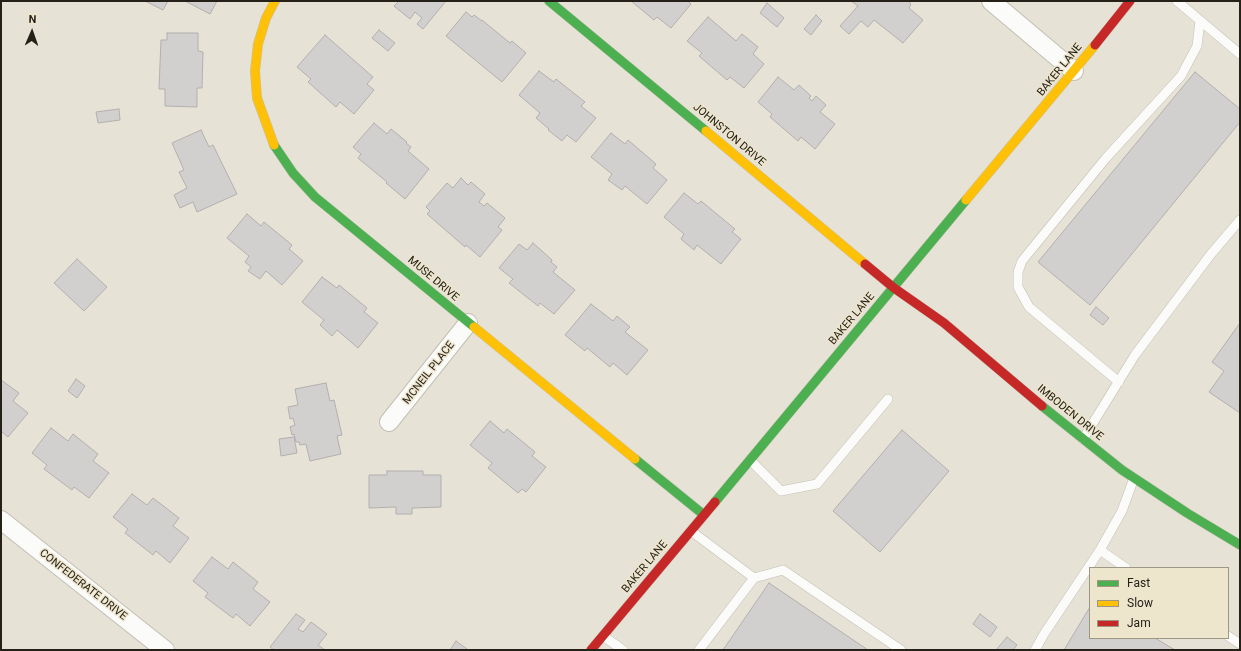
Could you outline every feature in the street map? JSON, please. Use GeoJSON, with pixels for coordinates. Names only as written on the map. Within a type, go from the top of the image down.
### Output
{"type":"FeatureCollection","features":[{"type":"Feature","properties":{"kind":"street","name":"MUSE DRIVE"},"geometry":{"type":"LineString","coordinates":[[275,1],[266,18],[258,44],[255,71],[257,98],[275,146],[293,173],[315,196],[704,516]]}},
{"type":"Feature","properties":{"kind":"street","name":"JOHNSTON DRIVE"},"geometry":{"type":"LineString","coordinates":[[549,1],[894,288]]}},
{"type":"Feature","properties":{"kind":"street"},"geometry":{"type":"LineString","coordinates":[[991,1],[1074,71]]}},
{"type":"Feature","properties":{"kind":"street","name":"BAKER LANE"},"geometry":{"type":"LineString","coordinates":[[590,650],[894,288],[1074,71],[1130,1]]}},
{"type":"Feature","properties":{"kind":"street","name":"IMBODEN DRIVE"},"geometry":{"type":"LineString","coordinates":[[894,288],[944,323],[1055,417],[1134,478],[1187,513],[1240,545]]}},
{"type":"Feature","properties":{"kind":"street","name":"MCNEIL PLACE"},"geometry":{"type":"LineString","coordinates":[[389,422],[468,323]]}},
{"type":"Feature","properties":{"kind":"street","name":"CONFEDERATE DRIVE"},"geometry":{"type":"LineString","coordinates":[[1,520],[165,650]]}},
{"type":"Feature","properties":{"kind":"lane"},"geometry":{"type":"LineString","coordinates":[[1177,1],[1240,54]]}},
{"type":"Feature","properties":{"kind":"lane"},"geometry":{"type":"LineString","coordinates":[[1118,382],[1029,307],[1018,287],[1018,272],[1022,261],[1091,176],[1181,76],[1197,46],[1200,21]]}},
{"type":"Feature","properties":{"kind":"lane"},"geometry":{"type":"LineString","coordinates":[[1083,439],[1136,355],[1211,254],[1240,220]]}},
{"type":"Feature","properties":{"kind":"lane"},"geometry":{"type":"LineString","coordinates":[[750,460],[781,491],[817,484],[888,399]]}},
{"type":"Feature","properties":{"kind":"lane"},"geometry":{"type":"LineString","coordinates":[[1035,650],[1100,550],[1122,511],[1134,478]]}},
{"type":"Feature","properties":{"kind":"lane"},"geometry":{"type":"LineString","coordinates":[[691,531],[754,578]]}},
{"type":"Feature","properties":{"kind":"lane"},"geometry":{"type":"LineString","coordinates":[[1100,550],[1125,567]]}},
{"type":"Feature","properties":{"kind":"lane"},"geometry":{"type":"LineString","coordinates":[[699,650],[754,578],[783,570],[901,650]]}},
{"type":"Feature","properties":{"kind":"lane"},"geometry":{"type":"LineString","coordinates":[[603,636],[624,650]]}},
{"type":"Feature","properties":{"kind":"lane"},"geometry":{"type":"LineString","coordinates":[[1229,637],[1240,644]]}},
{"type":"Feature","properties":{"kind":"building"},"geometry":{"type":"Polygon","coordinates":[[[145,1],[168,1],[163,10],[145,1]]]}},
{"type":"Feature","properties":{"kind":"building"},"geometry":{"type":"Polygon","coordinates":[[[185,1],[217,1],[210,14],[185,1]]]}},
{"type":"Feature","properties":{"kind":"building"},"geometry":{"type":"Polygon","coordinates":[[[399,1],[446,1],[423,29],[417,24],[422,18],[415,12],[410,19],[394,6],[399,1]]]}},
{"type":"Feature","properties":{"kind":"building"},"geometry":{"type":"Polygon","coordinates":[[[631,1],[688,1],[691,4],[671,28],[657,17],[654,20],[631,1]]]}},
{"type":"Feature","properties":{"kind":"building"},"geometry":{"type":"Polygon","coordinates":[[[851,1],[908,1],[911,4],[909,8],[923,20],[903,43],[874,20],[868,27],[861,21],[849,34],[840,26],[858,6],[851,1]]]}},
{"type":"Feature","properties":{"kind":"building"},"geometry":{"type":"Polygon","coordinates":[[[767,3],[784,18],[777,27],[760,13],[767,3]]]}},
{"type":"Feature","properties":{"kind":"building"},"geometry":{"type":"Polygon","coordinates":[[[466,12],[472,17],[474,15],[482,20],[510,43],[512,41],[526,53],[502,82],[446,36],[466,12]]]}},
{"type":"Feature","properties":{"kind":"building"},"geometry":{"type":"Polygon","coordinates":[[[816,15],[822,21],[811,35],[804,29],[816,15]]]}},
{"type":"Feature","properties":{"kind":"building"},"geometry":{"type":"Polygon","coordinates":[[[708,17],[736,41],[742,34],[758,47],[753,54],[764,64],[744,88],[730,77],[727,80],[699,56],[702,53],[687,41],[708,17]]]}},
{"type":"Feature","properties":{"kind":"building"},"geometry":{"type":"Polygon","coordinates":[[[379,30],[395,43],[388,51],[372,38],[379,30]]]}},
{"type":"Feature","properties":{"kind":"building"},"geometry":{"type":"Polygon","coordinates":[[[167,33],[198,33],[198,51],[203,52],[202,88],[197,88],[197,107],[165,106],[165,89],[159,89],[161,40],[167,40],[167,33]]]}},
{"type":"Feature","properties":{"kind":"building"},"geometry":{"type":"Polygon","coordinates":[[[325,35],[373,77],[367,84],[374,90],[354,114],[340,102],[336,107],[308,82],[311,79],[297,67],[325,35]]]}},
{"type":"Feature","properties":{"kind":"building"},"geometry":{"type":"Polygon","coordinates":[[[539,71],[554,82],[556,79],[585,102],[581,106],[596,118],[576,142],[567,135],[562,141],[548,130],[549,129],[536,118],[540,113],[519,95],[539,71]]]}},
{"type":"Feature","properties":{"kind":"building"},"geometry":{"type":"Polygon","coordinates":[[[1195,72],[1240,109],[1240,122],[1090,305],[1038,262],[1195,72]]]}},
{"type":"Feature","properties":{"kind":"building"},"geometry":{"type":"Polygon","coordinates":[[[778,77],[794,90],[799,85],[811,96],[809,98],[812,101],[816,96],[826,105],[820,112],[835,124],[815,149],[801,137],[798,141],[770,117],[772,114],[758,102],[778,77]]]}},
{"type":"Feature","properties":{"kind":"building"},"geometry":{"type":"Polygon","coordinates":[[[119,109],[120,120],[98,123],[96,112],[119,109]]]}},
{"type":"Feature","properties":{"kind":"building"},"geometry":{"type":"Polygon","coordinates":[[[374,123],[387,134],[391,129],[407,142],[406,143],[411,147],[408,151],[429,169],[405,199],[358,158],[361,154],[353,147],[374,123]]]}},
{"type":"Feature","properties":{"kind":"building"},"geometry":{"type":"Polygon","coordinates":[[[201,130],[209,147],[213,145],[237,194],[197,212],[193,202],[180,208],[174,195],[187,188],[179,172],[184,170],[172,143],[201,130]]]}},
{"type":"Feature","properties":{"kind":"building"},"geometry":{"type":"Polygon","coordinates":[[[611,133],[625,144],[628,140],[656,164],[653,168],[667,180],[647,204],[625,186],[622,190],[608,180],[612,174],[591,157],[611,133]]]}},
{"type":"Feature","properties":{"kind":"building"},"geometry":{"type":"Polygon","coordinates":[[[461,178],[468,185],[471,182],[485,194],[479,202],[484,206],[487,203],[505,218],[498,227],[502,230],[480,257],[466,245],[465,247],[427,214],[430,211],[426,207],[447,183],[453,188],[461,178]]]}},
{"type":"Feature","properties":{"kind":"building"},"geometry":{"type":"Polygon","coordinates":[[[684,193],[698,204],[701,201],[735,229],[732,232],[741,239],[721,264],[697,245],[694,250],[681,239],[684,234],[664,217],[684,193]]]}},
{"type":"Feature","properties":{"kind":"building"},"geometry":{"type":"Polygon","coordinates":[[[247,214],[261,226],[264,222],[292,245],[289,249],[303,261],[282,285],[266,271],[260,279],[248,271],[251,267],[245,262],[249,256],[227,238],[247,214]]]}},
{"type":"Feature","properties":{"kind":"building"},"geometry":{"type":"Polygon","coordinates":[[[533,243],[552,260],[551,262],[557,267],[553,272],[575,290],[554,314],[540,303],[538,306],[509,283],[513,279],[499,268],[519,244],[527,250],[533,243]]]}},
{"type":"Feature","properties":{"kind":"building"},"geometry":{"type":"Polygon","coordinates":[[[77,259],[107,287],[84,311],[54,283],[77,259]]]}},
{"type":"Feature","properties":{"kind":"building"},"geometry":{"type":"Polygon","coordinates":[[[322,277],[337,288],[339,285],[367,308],[364,312],[378,323],[358,348],[337,330],[332,336],[320,325],[324,320],[302,302],[322,277]]]}},
{"type":"Feature","properties":{"kind":"building"},"geometry":{"type":"Polygon","coordinates":[[[591,304],[613,321],[617,316],[630,327],[625,332],[648,350],[627,375],[613,363],[610,367],[587,348],[585,351],[565,335],[591,304]]]}},
{"type":"Feature","properties":{"kind":"building"},"geometry":{"type":"Polygon","coordinates":[[[1096,307],[1109,318],[1103,325],[1090,315],[1096,307]]]}},
{"type":"Feature","properties":{"kind":"building"},"geometry":{"type":"Polygon","coordinates":[[[1240,323],[1240,413],[1209,392],[1224,371],[1212,362],[1240,323]]]}},
{"type":"Feature","properties":{"kind":"building"},"geometry":{"type":"Polygon","coordinates":[[[76,379],[85,386],[77,398],[68,391],[76,379]]]}},
{"type":"Feature","properties":{"kind":"building"},"geometry":{"type":"Polygon","coordinates":[[[1,380],[19,393],[13,401],[28,413],[8,437],[1,431],[1,380]]]}},
{"type":"Feature","properties":{"kind":"building"},"geometry":{"type":"Polygon","coordinates":[[[326,383],[330,401],[334,400],[342,435],[337,436],[341,454],[310,461],[306,444],[300,445],[299,442],[296,442],[294,434],[292,435],[290,427],[295,425],[293,418],[290,419],[288,407],[298,405],[295,389],[326,383]]]}},
{"type":"Feature","properties":{"kind":"building"},"geometry":{"type":"Polygon","coordinates":[[[490,421],[504,433],[507,429],[535,452],[532,456],[546,467],[526,492],[522,489],[518,493],[488,468],[492,463],[470,445],[490,421]]]}},
{"type":"Feature","properties":{"kind":"building"},"geometry":{"type":"Polygon","coordinates":[[[51,428],[68,441],[73,434],[98,454],[93,461],[109,473],[89,498],[74,487],[72,490],[44,469],[47,465],[32,453],[51,428]]]}},
{"type":"Feature","properties":{"kind":"building"},"geometry":{"type":"Polygon","coordinates":[[[902,430],[949,471],[880,552],[833,511],[902,430]]]}},
{"type":"Feature","properties":{"kind":"building"},"geometry":{"type":"Polygon","coordinates":[[[294,437],[297,453],[281,456],[279,439],[294,437]]]}},
{"type":"Feature","properties":{"kind":"building"},"geometry":{"type":"Polygon","coordinates":[[[387,471],[423,471],[423,475],[441,475],[441,507],[412,508],[412,514],[396,514],[396,507],[369,508],[369,475],[387,475],[387,471]]]}},
{"type":"Feature","properties":{"kind":"building"},"geometry":{"type":"Polygon","coordinates":[[[132,494],[147,505],[153,498],[179,518],[173,526],[189,538],[170,563],[156,551],[153,555],[125,533],[128,529],[113,517],[132,494]]]}},
{"type":"Feature","properties":{"kind":"building"},"geometry":{"type":"Polygon","coordinates":[[[212,557],[228,569],[233,562],[258,582],[253,589],[270,602],[250,626],[236,614],[233,618],[205,597],[208,593],[193,581],[212,557]]]}},
{"type":"Feature","properties":{"kind":"building"},"geometry":{"type":"Polygon","coordinates":[[[769,583],[868,650],[723,650],[769,583]]]}},
{"type":"Feature","properties":{"kind":"building"},"geometry":{"type":"Polygon","coordinates":[[[1089,609],[1089,639],[1157,639],[1175,650],[1064,650],[1089,609]]]}},
{"type":"Feature","properties":{"kind":"building"},"geometry":{"type":"Polygon","coordinates":[[[296,614],[305,620],[298,629],[303,632],[311,622],[327,634],[318,645],[325,650],[274,650],[270,647],[296,614]]]}},
{"type":"Feature","properties":{"kind":"building"},"geometry":{"type":"Polygon","coordinates":[[[980,614],[997,627],[990,637],[973,624],[980,614]]]}},
{"type":"Feature","properties":{"kind":"building"},"geometry":{"type":"Polygon","coordinates":[[[1007,637],[1017,645],[1013,650],[996,650],[1007,637]]]}},
{"type":"Feature","properties":{"kind":"building"},"geometry":{"type":"Polygon","coordinates":[[[456,641],[467,649],[450,650],[456,641]]]}},
{"type":"Feature","properties":{"kind":"traffic: fast"},"geometry":{"type":"LineString","coordinates":[[549,1],[706,131]]}},
{"type":"Feature","properties":{"kind":"traffic: fast"},"geometry":{"type":"LineString","coordinates":[[274,145],[293,173],[315,197],[474,327]]}},
{"type":"Feature","properties":{"kind":"traffic: fast"},"geometry":{"type":"LineString","coordinates":[[715,502],[966,200]]}},
{"type":"Feature","properties":{"kind":"traffic: fast"},"geometry":{"type":"LineString","coordinates":[[1042,406],[1122,470],[1187,513],[1240,545]]}},
{"type":"Feature","properties":{"kind":"traffic: fast"},"geometry":{"type":"LineString","coordinates":[[635,459],[704,515]]}},
{"type":"Feature","properties":{"kind":"traffic: slow"},"geometry":{"type":"LineString","coordinates":[[274,145],[257,98],[255,71],[258,44],[266,18],[275,1]]}},
{"type":"Feature","properties":{"kind":"traffic: slow"},"geometry":{"type":"LineString","coordinates":[[966,200],[1095,45]]}},
{"type":"Feature","properties":{"kind":"traffic: slow"},"geometry":{"type":"LineString","coordinates":[[706,131],[865,264]]}},
{"type":"Feature","properties":{"kind":"traffic: slow"},"geometry":{"type":"LineString","coordinates":[[474,327],[635,459]]}},
{"type":"Feature","properties":{"kind":"traffic: jam"},"geometry":{"type":"LineString","coordinates":[[1095,45],[1130,1]]}},
{"type":"Feature","properties":{"kind":"traffic: jam"},"geometry":{"type":"LineString","coordinates":[[865,264],[894,288],[944,323],[1042,406]]}},
{"type":"Feature","properties":{"kind":"traffic: jam"},"geometry":{"type":"LineString","coordinates":[[591,650],[715,502]]}}]}
